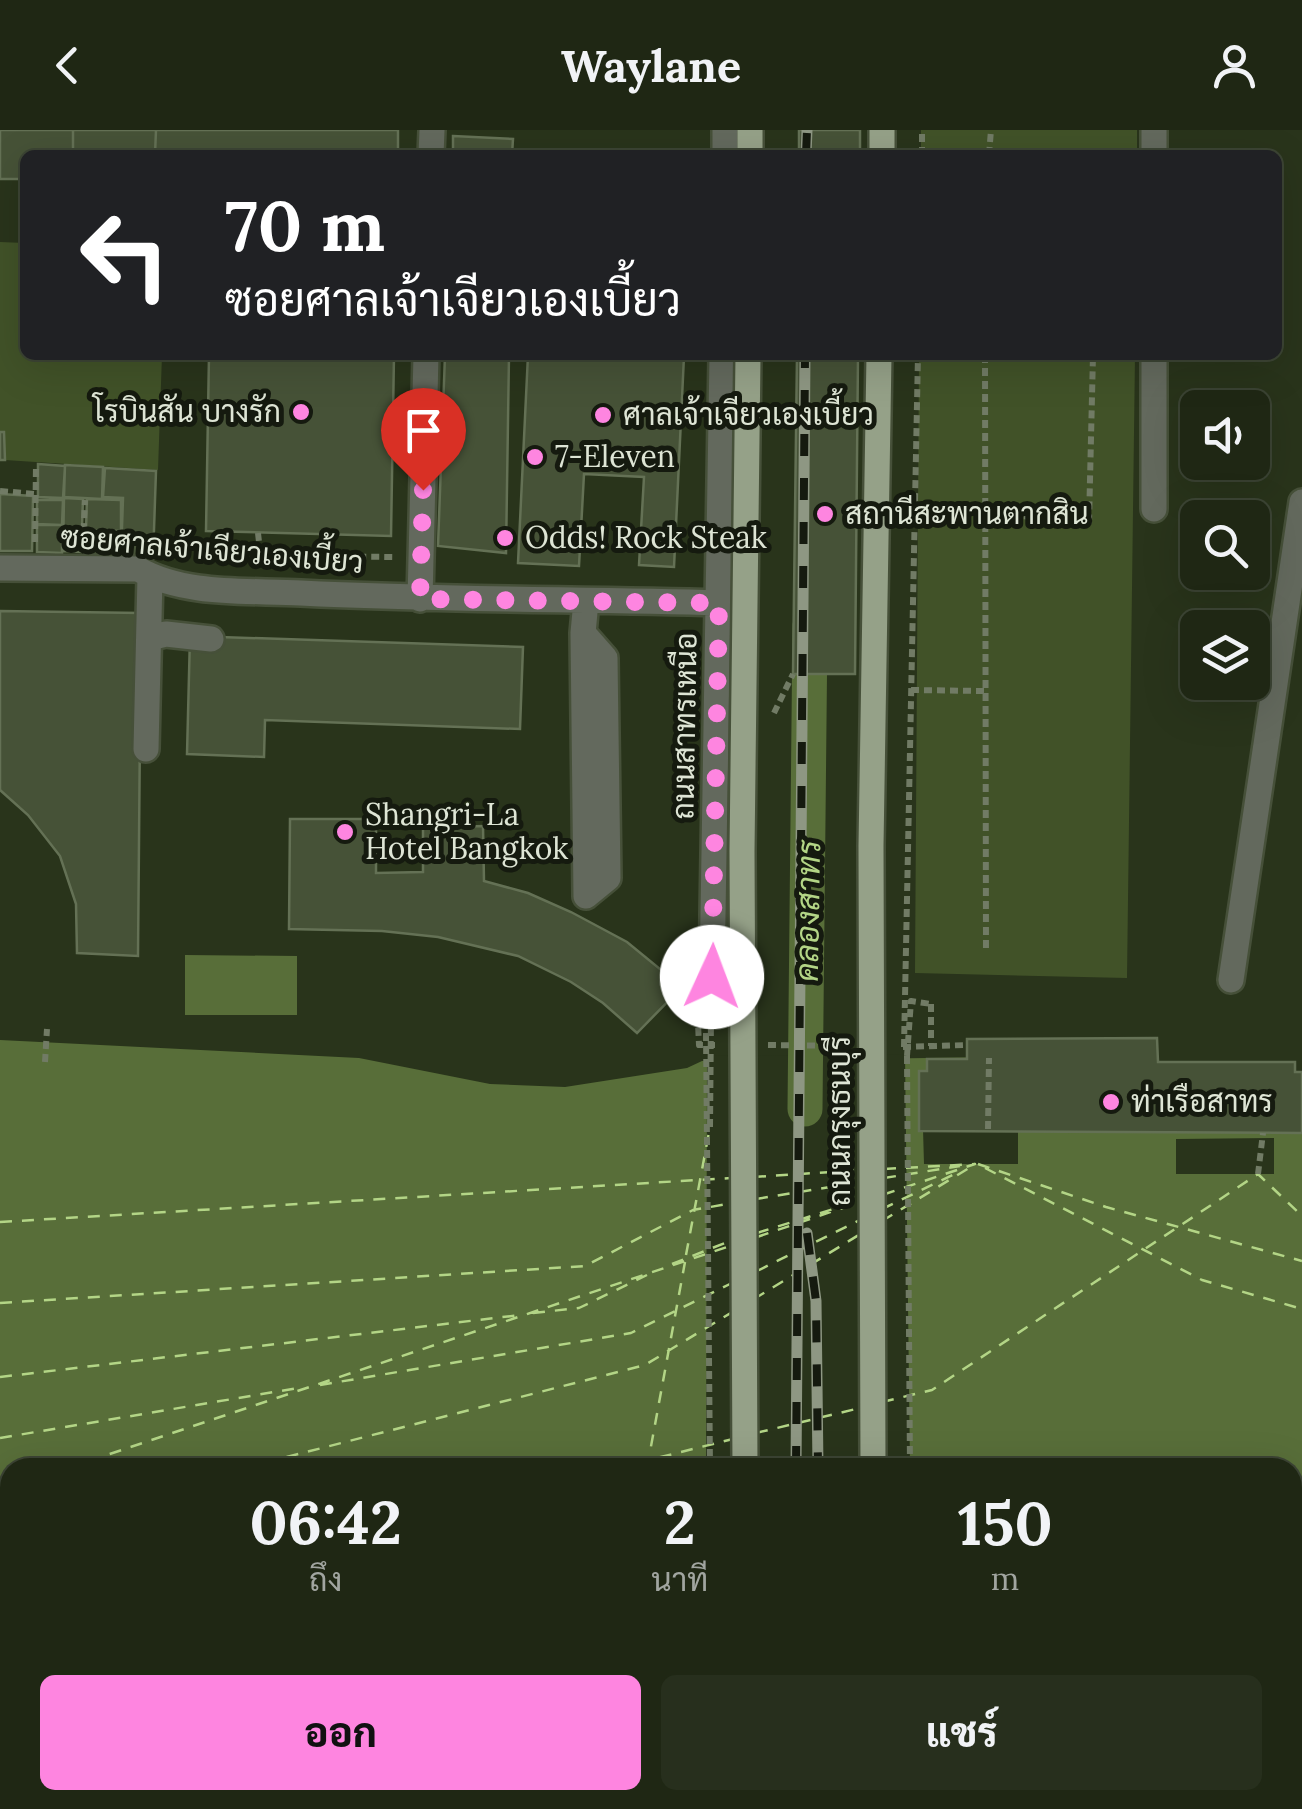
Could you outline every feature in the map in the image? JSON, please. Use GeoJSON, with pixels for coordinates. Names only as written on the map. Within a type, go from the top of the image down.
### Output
{"type":"FeatureCollection","features":[{"type":"Feature","properties":{"kind":"main road"},"geometry":{"type":"LineString","coordinates":[[745,1458],[742,850],[748,360]]}},
{"type":"Feature","properties":{"kind":"main road","name":"ถนนกรุงธนบุรี"},"geometry":{"type":"LineString","coordinates":[[873,1458],[871,846],[879,360]]}},
{"type":"Feature","properties":{"kind":"street"},"geometry":{"type":"LineString","coordinates":[[420,599],[426,360]]}},
{"type":"Feature","properties":{"kind":"street","name":"ถนนสาทรเหนือ"},"geometry":{"type":"LineString","coordinates":[[712,977],[722,360]]}},
{"type":"Feature","properties":{"kind":"street"},"geometry":{"type":"LineString","coordinates":[[1154,360],[1154,509]]}},
{"type":"Feature","properties":{"kind":"street"},"geometry":{"type":"LineString","coordinates":[[1231,980],[1302,502]]}},
{"type":"Feature","properties":{"kind":"street","name":"ซอยศาลเจ้าเจียวเองเบี้ยว"},"geometry":{"type":"LineString","coordinates":[[0,568],[138,570],[197,588],[420,599],[719,603]]}},
{"type":"Feature","properties":{"kind":"street"},"geometry":{"type":"LineString","coordinates":[[146,749],[150,576]]}},
{"type":"Feature","properties":{"kind":"street"},"geometry":{"type":"LineString","coordinates":[[583,633],[605,658],[608,878],[586,896],[583,633],[586,601]]}},
{"type":"Feature","properties":{"kind":"street"},"geometry":{"type":"LineString","coordinates":[[149,638],[166,634],[211,638]]}},
{"type":"Feature","properties":{"kind":"path"},"geometry":{"type":"LineString","coordinates":[[904,1046],[918,360]]}},
{"type":"Feature","properties":{"kind":"path"},"geometry":{"type":"LineString","coordinates":[[985,360],[986,953]]}},
{"type":"Feature","properties":{"kind":"path"},"geometry":{"type":"LineString","coordinates":[[985,512],[1089,522],[1093,360]]}},
{"type":"Feature","properties":{"kind":"path"},"geometry":{"type":"LineString","coordinates":[[34,568],[36,465]]}},
{"type":"Feature","properties":{"kind":"path"},"geometry":{"type":"LineString","coordinates":[[0,492],[35,494]]}},
{"type":"Feature","properties":{"kind":"path"},"geometry":{"type":"LineString","coordinates":[[82,569],[85,500]]}},
{"type":"Feature","properties":{"kind":"path"},"geometry":{"type":"LineString","coordinates":[[258,533],[260,551],[279,556],[422,556]]}},
{"type":"Feature","properties":{"kind":"path"},"geometry":{"type":"LineString","coordinates":[[911,690],[985,691]]}},
{"type":"Feature","properties":{"kind":"path"},"geometry":{"type":"LineString","coordinates":[[910,1458],[911,1001],[931,1004],[931,1046]]}},
{"type":"Feature","properties":{"kind":"path"},"geometry":{"type":"LineString","coordinates":[[710,1458],[707,1045],[707,1002],[698,1002],[699,1045],[707,1045],[729,1045]]}},
{"type":"Feature","properties":{"kind":"path"},"geometry":{"type":"LineString","coordinates":[[46,1062],[47,1029]]}},
{"type":"Feature","properties":{"kind":"path"},"geometry":{"type":"LineString","coordinates":[[749,1045],[846,1046]]}},
{"type":"Feature","properties":{"kind":"path"},"geometry":{"type":"LineString","coordinates":[[884,1046],[967,1045]]}},
{"type":"Feature","properties":{"kind":"path"},"geometry":{"type":"LineString","coordinates":[[710,1058],[710,1127]]}},
{"type":"Feature","properties":{"kind":"path"},"geometry":{"type":"LineString","coordinates":[[988,1129],[989,1058]]}},
{"type":"Feature","properties":{"kind":"path"},"geometry":{"type":"LineString","coordinates":[[1258,1174],[1262,1133]]}},
{"type":"Feature","properties":{"kind":"shaded area"},"geometry":{"type":"Polygon","coordinates":[[[921,130],[1137,130],[1137,150],[921,150],[921,130]]]}},
{"type":"Feature","properties":{"kind":"shaded area"},"geometry":{"type":"Polygon","coordinates":[[[0,242],[20,243],[20,360],[162,360],[158,470],[5,460],[4,433],[0,432],[0,242]]]}},
{"type":"Feature","properties":{"kind":"shaded area"},"geometry":{"type":"Polygon","coordinates":[[[919,360],[1135,360],[1127,978],[915,973],[919,360]]]}},
{"type":"Feature","properties":{"kind":"shaded area"},"geometry":{"type":"Polygon","coordinates":[[[185,955],[297,956],[297,1015],[185,1015],[185,955]]]}},
{"type":"Feature","properties":{"kind":"shaded area"},"geometry":{"type":"Polygon","coordinates":[[[0,1040],[359,1058],[490,1084],[565,1087],[687,1068],[702,1061],[1147,1055],[1152,1076],[1302,1088],[1302,1458],[0,1458],[0,1040]]]}},
{"type":"Feature","properties":{"kind":"pier"},"geometry":{"type":"Polygon","coordinates":[[[905,1054],[910,1458],[706,1458],[707,1056],[905,1054]]]}},
{"type":"Feature","properties":{"kind":"pier"},"geometry":{"type":"Polygon","coordinates":[[[923,1129],[1018,1129],[1018,1164],[924,1164],[923,1129]]]}},
{"type":"Feature","properties":{"kind":"pier"},"geometry":{"type":"Polygon","coordinates":[[[1274,1138],[1274,1174],[1176,1174],[1176,1139],[1274,1138]]]}},
{"type":"Feature","properties":{"kind":"building"},"geometry":{"type":"Polygon","coordinates":[[[0,130],[398,130],[398,150],[20,150],[20,179],[0,179],[0,130]]]}},
{"type":"Feature","properties":{"kind":"building"},"geometry":{"type":"Polygon","coordinates":[[[73,130],[156,130],[155,150],[73,150],[73,130]]]}},
{"type":"Feature","properties":{"kind":"building"},"geometry":{"type":"Polygon","coordinates":[[[799,130],[860,130],[860,150],[799,150],[799,130]]]}},
{"type":"Feature","properties":{"kind":"building"},"geometry":{"type":"Polygon","coordinates":[[[453,136],[513,139],[512,150],[453,150],[453,136]]]}},
{"type":"Feature","properties":{"kind":"building","name":"โรบินสัน บางรัก"},"geometry":{"type":"Polygon","coordinates":[[[209,360],[394,360],[391,536],[206,531],[209,360]]]}},
{"type":"Feature","properties":{"kind":"building"},"geometry":{"type":"Polygon","coordinates":[[[445,360],[509,360],[506,553],[438,546],[445,360]]]}},
{"type":"Feature","properties":{"kind":"building","name":"ศาลเจ้าเจียวเองเบี้ยว"},"geometry":{"type":"Polygon","coordinates":[[[528,360],[684,360],[674,567],[639,565],[644,477],[584,474],[579,566],[518,563],[528,360]]]}},
{"type":"Feature","properties":{"kind":"building","name":"สถานีสะพานตากสิน"},"geometry":{"type":"Polygon","coordinates":[[[797,360],[858,360],[855,674],[793,674],[797,360]]]}},
{"type":"Feature","properties":{"kind":"building"},"geometry":{"type":"Polygon","coordinates":[[[0,432],[4,432],[5,460],[0,460],[0,432]]]}},
{"type":"Feature","properties":{"kind":"building"},"geometry":{"type":"Polygon","coordinates":[[[38,464],[65,466],[63,498],[38,497],[38,464]]]}},
{"type":"Feature","properties":{"kind":"building"},"geometry":{"type":"Polygon","coordinates":[[[65,465],[103,467],[102,499],[64,497],[65,465]]]}},
{"type":"Feature","properties":{"kind":"building"},"geometry":{"type":"Polygon","coordinates":[[[105,468],[156,471],[153,559],[121,557],[123,498],[103,497],[105,468]]]}},
{"type":"Feature","properties":{"kind":"building"},"geometry":{"type":"Polygon","coordinates":[[[0,494],[33,496],[32,551],[0,551],[0,494]]]}},
{"type":"Feature","properties":{"kind":"building"},"geometry":{"type":"Polygon","coordinates":[[[64,498],[83,499],[81,552],[63,551],[64,498]]]}},
{"type":"Feature","properties":{"kind":"building"},"geometry":{"type":"Polygon","coordinates":[[[87,499],[121,500],[121,531],[86,530],[87,499]]]}},
{"type":"Feature","properties":{"kind":"building"},"geometry":{"type":"Polygon","coordinates":[[[37,500],[63,500],[62,525],[37,524],[37,500]]]}},
{"type":"Feature","properties":{"kind":"building"},"geometry":{"type":"Polygon","coordinates":[[[37,525],[62,525],[62,553],[37,552],[37,525]]]}},
{"type":"Feature","properties":{"kind":"building"},"geometry":{"type":"Polygon","coordinates":[[[85,531],[121,532],[121,559],[84,558],[85,531]]]}},
{"type":"Feature","properties":{"kind":"building"},"geometry":{"type":"Polygon","coordinates":[[[0,611],[141,613],[138,956],[77,953],[76,904],[60,856],[28,815],[0,790],[0,611]]]}},
{"type":"Feature","properties":{"kind":"building"},"geometry":{"type":"Polygon","coordinates":[[[190,636],[523,647],[520,729],[265,720],[264,757],[187,754],[190,636]]]}},
{"type":"Feature","properties":{"kind":"building"},"geometry":{"type":"Polygon","coordinates":[[[290,819],[376,819],[376,873],[423,872],[423,828],[483,826],[484,881],[528,893],[571,912],[627,942],[682,987],[637,1033],[571,982],[518,956],[438,937],[289,929],[290,819]]]}},
{"type":"Feature","properties":{"kind":"building","name":"ท่าเรือสาทร"},"geometry":{"type":"Polygon","coordinates":[[[1157,1038],[1158,1062],[1295,1062],[1295,1072],[1302,1072],[1302,1133],[919,1131],[919,1071],[927,1071],[927,1059],[967,1059],[967,1039],[1157,1038]]]}},
{"type":"Feature","properties":{"kind":"waterway","name":"คลองสาทร"},"geometry":{"type":"LineString","coordinates":[[805,1109],[810,626]]}},
{"type":"Feature","properties":{"kind":"ferry route"},"geometry":{"type":"LineString","coordinates":[[686,1255],[710,1127]]}},
{"type":"Feature","properties":{"kind":"ferry route"},"geometry":{"type":"LineString","coordinates":[[884,1169],[975,1164],[885,1194]]}},
{"type":"Feature","properties":{"kind":"ferry route"},"geometry":{"type":"LineString","coordinates":[[978,1164],[1106,1207],[1302,1261]]}},
{"type":"Feature","properties":{"kind":"ferry route"},"geometry":{"type":"LineString","coordinates":[[884,1178],[960,1166]]}},
{"type":"Feature","properties":{"kind":"ferry route"},"geometry":{"type":"LineString","coordinates":[[882,1221],[969,1168]]}},
{"type":"Feature","properties":{"kind":"ferry route"},"geometry":{"type":"LineString","coordinates":[[985,1168],[1202,1280],[1302,1309]]}},
{"type":"Feature","properties":{"kind":"ferry route"},"geometry":{"type":"LineString","coordinates":[[754,1177],[861,1170]]}},
{"type":"Feature","properties":{"kind":"ferry route"},"geometry":{"type":"LineString","coordinates":[[882,1209],[961,1171]]}},
{"type":"Feature","properties":{"kind":"ferry route"},"geometry":{"type":"LineString","coordinates":[[882,1402],[932,1390],[1258,1174],[1302,1216]]}},
{"type":"Feature","properties":{"kind":"ferry route"},"geometry":{"type":"LineString","coordinates":[[0,1222],[731,1178]]}},
{"type":"Feature","properties":{"kind":"ferry route"},"geometry":{"type":"LineString","coordinates":[[756,1199],[861,1182]]}},
{"type":"Feature","properties":{"kind":"ferry route"},"geometry":{"type":"LineString","coordinates":[[757,1233],[859,1201]]}},
{"type":"Feature","properties":{"kind":"ferry route"},"geometry":{"type":"LineString","coordinates":[[757,1237],[863,1201]]}},
{"type":"Feature","properties":{"kind":"ferry route"},"geometry":{"type":"LineString","coordinates":[[0,1303],[585,1266],[693,1210],[733,1203]]}},
{"type":"Feature","properties":{"kind":"ferry route"},"geometry":{"type":"LineString","coordinates":[[757,1271],[862,1219]]}},
{"type":"Feature","properties":{"kind":"ferry route"},"geometry":{"type":"LineString","coordinates":[[754,1299],[862,1233]]}},
{"type":"Feature","properties":{"kind":"ferry route"},"geometry":{"type":"LineString","coordinates":[[672,1264],[730,1241]]}},
{"type":"Feature","properties":{"kind":"ferry route"},"geometry":{"type":"LineString","coordinates":[[98,1458],[730,1246]]}},
{"type":"Feature","properties":{"kind":"ferry route"},"geometry":{"type":"LineString","coordinates":[[649,1458],[685,1262]]}},
{"type":"Feature","properties":{"kind":"ferry route"},"geometry":{"type":"LineString","coordinates":[[533,1313],[579,1308],[647,1275]]}},
{"type":"Feature","properties":{"kind":"ferry route"},"geometry":{"type":"LineString","coordinates":[[320,1385],[631,1333],[732,1283]]}},
{"type":"Feature","properties":{"kind":"ferry route"},"geometry":{"type":"LineString","coordinates":[[283,1458],[645,1365],[734,1311]]}},
{"type":"Feature","properties":{"kind":"ferry route"},"geometry":{"type":"LineString","coordinates":[[0,1377],[520,1315]]}},
{"type":"Feature","properties":{"kind":"ferry route"},"geometry":{"type":"LineString","coordinates":[[0,1438],[298,1388]]}},
{"type":"Feature","properties":{"kind":"ferry route"},"geometry":{"type":"LineString","coordinates":[[756,1433],[860,1408]]}},
{"type":"Feature","properties":{"kind":"ferry route"},"geometry":{"type":"LineString","coordinates":[[657,1458],[733,1439]]}},
{"type":"Feature","properties":{"kind":"railway"},"geometry":{"type":"LineString","coordinates":[[806,150],[807,130]]}},
{"type":"Feature","properties":{"kind":"railway"},"geometry":{"type":"LineString","coordinates":[[796,1458],[805,360]]}},
{"type":"Feature","properties":{"kind":"railway"},"geometry":{"type":"LineString","coordinates":[[807,1233],[816,1301],[818,1458]]}},
{"type":"Feature","properties":{"kind":"place","name":"โรบินสัน บางรัก"},"geometry":{"type":"Point","coordinates":[301,412]}},
{"type":"Feature","properties":{"kind":"place","name":"ศาลเจ้าเจียวเองเบี้ยว"},"geometry":{"type":"Point","coordinates":[603,415]}},
{"type":"Feature","properties":{"kind":"place","name":"7-Eleven"},"geometry":{"type":"Point","coordinates":[535,457]}},
{"type":"Feature","properties":{"kind":"place","name":"สถานีสะพานตากสิน"},"geometry":{"type":"Point","coordinates":[825,514]}},
{"type":"Feature","properties":{"kind":"place","name":"Odds! Rock Steak"},"geometry":{"type":"Point","coordinates":[505,538]}},
{"type":"Feature","properties":{"kind":"place","name":"Shangri-La Hotel Bangkok"},"geometry":{"type":"Point","coordinates":[345,832]}},
{"type":"Feature","properties":{"kind":"place","name":"ท่าเรือสาทร"},"geometry":{"type":"Point","coordinates":[1111,1102]}},
{"type":"Feature","properties":{"kind":"route"},"geometry":{"type":"LineString","coordinates":[[423,490],[420,599],[719,603],[712,977]]}}]}
